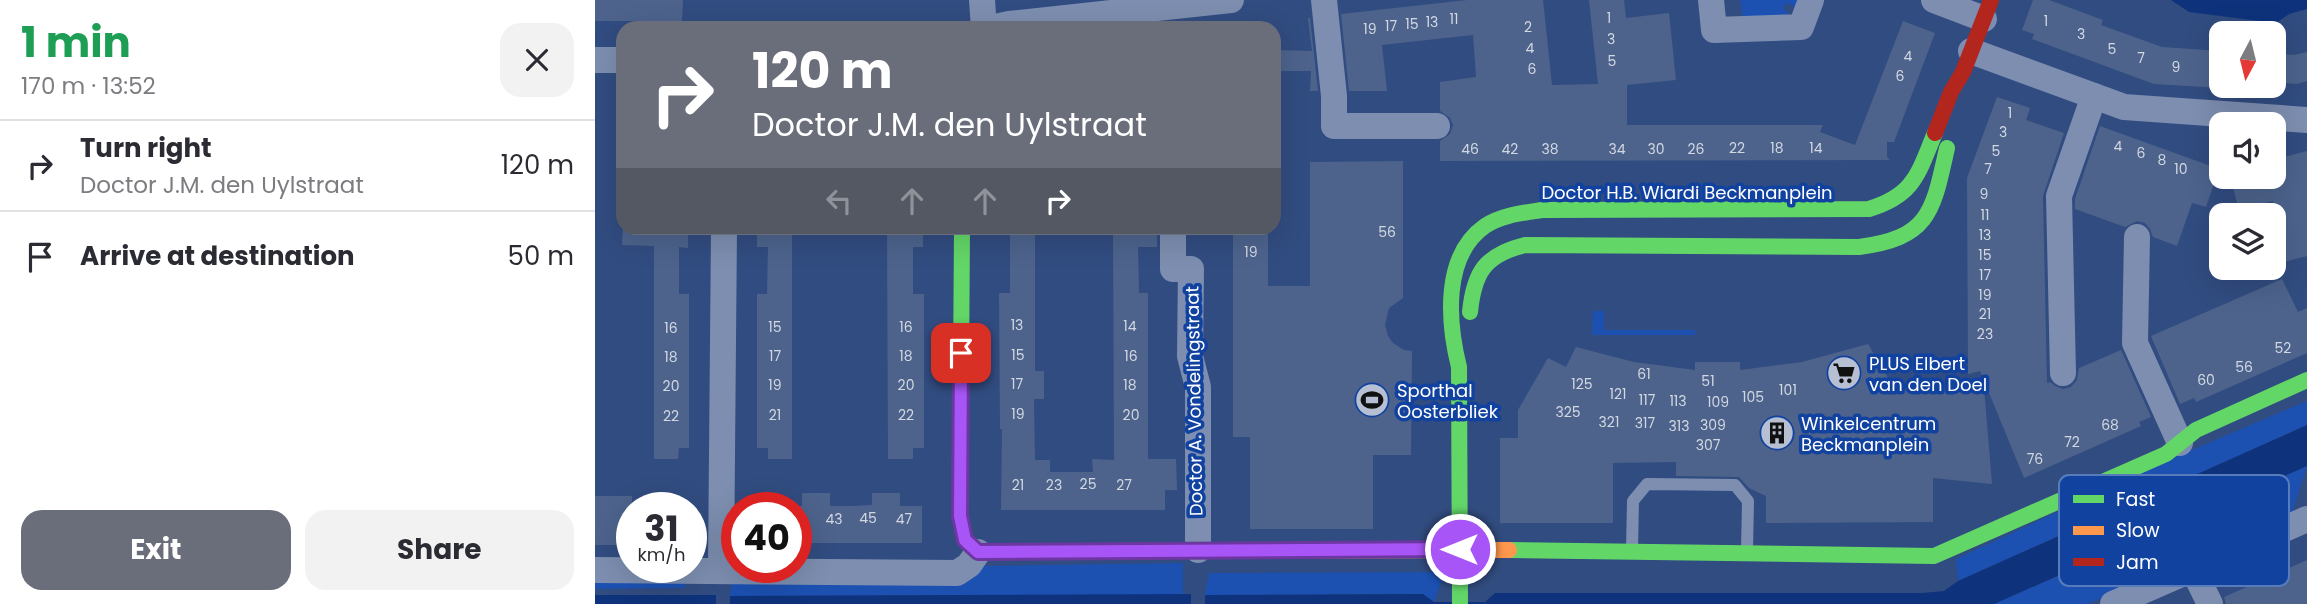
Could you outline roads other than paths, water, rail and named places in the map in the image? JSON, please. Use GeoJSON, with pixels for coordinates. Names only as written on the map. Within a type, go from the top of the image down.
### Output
{"type":"FeatureCollection","features":[{"type":"Feature","properties":{"kind":"street"},"geometry":{"type":"LineString","coordinates":[[982,0],[983,21]]}},
{"type":"Feature","properties":{"kind":"street"},"geometry":{"type":"LineString","coordinates":[[1089,21],[1169,18],[1231,0]]}},
{"type":"Feature","properties":{"kind":"street"},"geometry":{"type":"LineString","coordinates":[[1324,0],[1334,96],[1334,126],[1437,125]]}},
{"type":"Feature","properties":{"kind":"street"},"geometry":{"type":"LineString","coordinates":[[1711,0],[1714,30],[1801,27],[1811,0]]}},
{"type":"Feature","properties":{"kind":"street"},"geometry":{"type":"LineString","coordinates":[[1934,0],[1987,9],[1967,61],[2094,96],[2124,107],[2307,120]]}},
{"type":"Feature","properties":{"kind":"street"},"geometry":{"type":"LineString","coordinates":[[595,60],[616,61]]}},
{"type":"Feature","properties":{"kind":"street","name":"Doctor H.B. Wiardi Beckmanplein"},"geometry":{"type":"LineString","coordinates":[[1460,598],[1459,367],[1453,349],[1450,302],[1460,259],[1467,244],[1486,225],[1513,214],[1535,212],[1874,209],[1895,199],[1915,182],[1951,92],[1967,61]]}},
{"type":"Feature","properties":{"kind":"street","name":"Doctor H.B. Wiardi Beckmanplein"},"geometry":{"type":"LineString","coordinates":[[1459,367],[1468,340],[1469,315],[1476,279],[1496,256],[1515,247],[1534,244],[1859,247],[1888,243],[1908,235],[1921,225],[1937,192],[1967,61]]}},
{"type":"Feature","properties":{"kind":"street"},"geometry":{"type":"LineString","coordinates":[[2063,373],[2059,196],[2094,96]]}},
{"type":"Feature","properties":{"kind":"street"},"geometry":{"type":"LineString","coordinates":[[722,492],[724,235]]}},
{"type":"Feature","properties":{"kind":"street"},"geometry":{"type":"LineString","coordinates":[[962,235],[960,516],[965,540],[978,552],[1460,549],[1747,555],[1934,555],[2059,500]]}},
{"type":"Feature","properties":{"kind":"street","name":"Doctor A. Vondelingstraat"},"geometry":{"type":"LineString","coordinates":[[1173,235],[1173,269],[1191,269],[1190,356],[1198,387],[1198,550]]}},
{"type":"Feature","properties":{"kind":"street"},"geometry":{"type":"LineString","coordinates":[[2137,237],[2135,343],[2180,443]]}},
{"type":"Feature","properties":{"kind":"street"},"geometry":{"type":"LineString","coordinates":[[2117,475],[2166,454],[2196,430],[2307,380]]}},
{"type":"Feature","properties":{"kind":"street"},"geometry":{"type":"LineString","coordinates":[[2289,527],[2307,519]]}},
{"type":"Feature","properties":{"kind":"street"},"geometry":{"type":"LineString","coordinates":[[812,571],[957,573],[969,565],[978,552]]}},
{"type":"Feature","properties":{"kind":"street"},"geometry":{"type":"LineString","coordinates":[[595,570],[721,569]]}},
{"type":"Feature","properties":{"kind":"street"},"geometry":{"type":"LineString","coordinates":[[2113,604],[2154,586]]}},
{"type":"Feature","properties":{"kind":"street"},"geometry":{"type":"LineString","coordinates":[[2201,586],[2210,604]]}},
{"type":"Feature","properties":{"kind":"lane"},"geometry":{"type":"LineString","coordinates":[[1632,553],[1633,502],[1647,484],[1735,485],[1748,501],[1747,555]]}},
{"type":"Feature","properties":{"kind":"place","name":"PLUS Elbert van den Doel"},"geometry":{"type":"Point","coordinates":[1844,373]}},
{"type":"Feature","properties":{"kind":"place","name":"Sporthal Oosterbliek"},"geometry":{"type":"Point","coordinates":[1372,400]}},
{"type":"Feature","properties":{"kind":"place","name":"Winkelcentrum Beckmanplein"},"geometry":{"type":"Point","coordinates":[1777,433]}}]}
